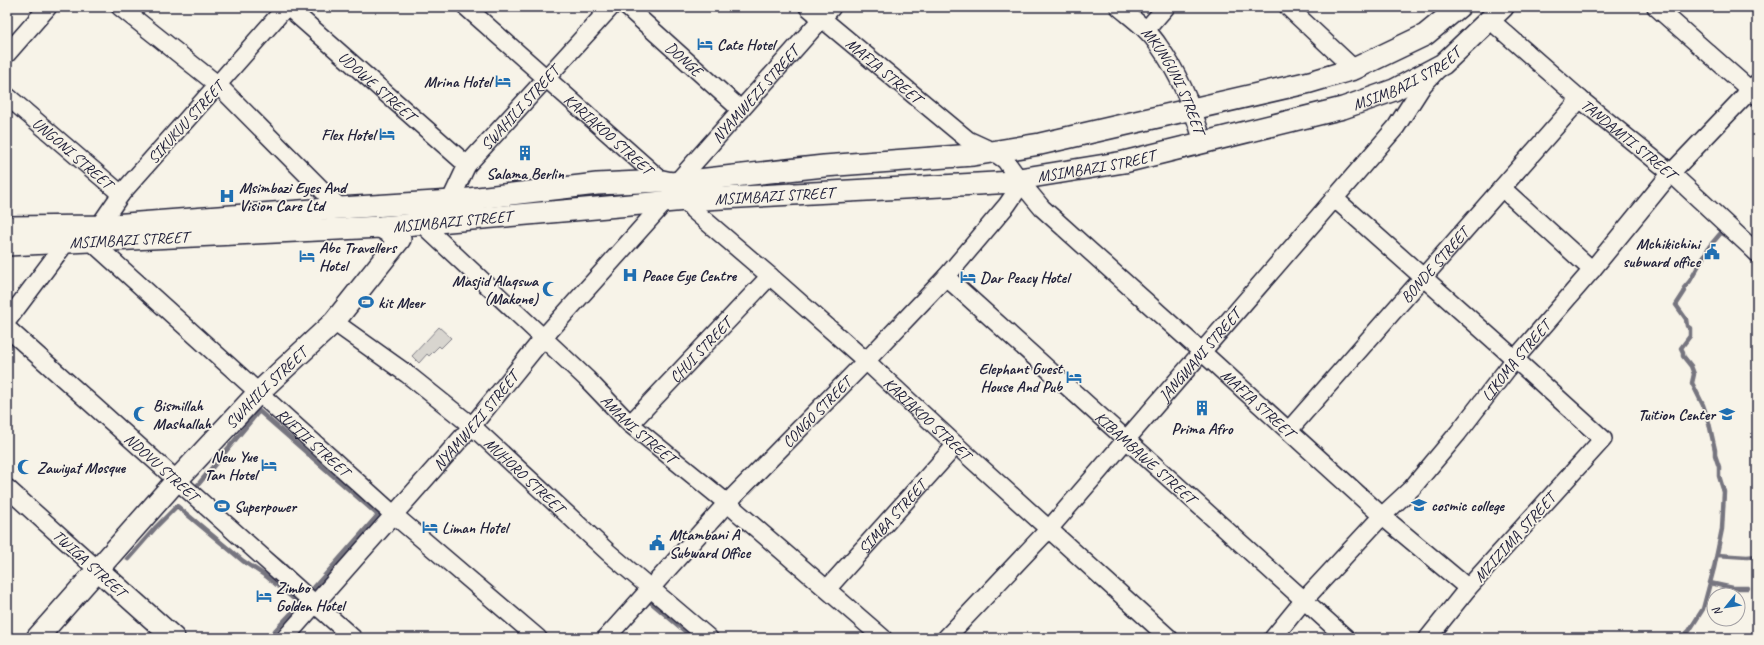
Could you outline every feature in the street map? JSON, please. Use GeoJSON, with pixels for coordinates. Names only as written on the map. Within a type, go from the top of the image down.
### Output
{"type":"FeatureCollection","features":[{"type":"Feature","properties":{"kind":"street"},"geometry":{"type":"LineString","coordinates":[[7,54],[48,7]]}},
{"type":"Feature","properties":{"kind":"street"},"geometry":{"type":"LineString","coordinates":[[120,7],[218,85],[340,208]]}},
{"type":"Feature","properties":{"kind":"street","name":"SIKUKUU STREET"},"geometry":{"type":"LineString","coordinates":[[96,234],[121,194],[287,7]]}},
{"type":"Feature","properties":{"kind":"street","name":"UDOWE STREET"},"geometry":{"type":"LineString","coordinates":[[287,7],[467,165]]}},
{"type":"Feature","properties":{"kind":"street","name":"KARIAKOO STREET"},"geometry":{"type":"LineString","coordinates":[[466,7],[547,79],[675,187],[693,210],[866,361],[956,446],[1169,638]]}},
{"type":"Feature","properties":{"kind":"street","name":"SWAHILI STREET"},"geometry":{"type":"LineString","coordinates":[[453,210],[452,197],[467,165],[611,7]]}},
{"type":"Feature","properties":{"kind":"street","name":"DONGE"},"geometry":{"type":"LineString","coordinates":[[627,7],[741,110]]}},
{"type":"Feature","properties":{"kind":"street","name":"MAFIA STREET"},"geometry":{"type":"LineString","coordinates":[[808,7],[827,13],[960,134],[976,145],[992,151],[1005,160],[1017,181],[1042,208],[1289,430],[1382,516],[1468,588]]}},
{"type":"Feature","properties":{"kind":"street","name":"MKUNGUNI STREET"},"geometry":{"type":"LineString","coordinates":[[1119,7],[1146,30],[1159,46],[1184,91],[1192,109],[1203,142]]}},
{"type":"Feature","properties":{"kind":"street"},"geometry":{"type":"LineString","coordinates":[[1146,30],[1166,7]]}},
{"type":"Feature","properties":{"kind":"street"},"geometry":{"type":"LineString","coordinates":[[1288,7],[1354,68]]}},
{"type":"Feature","properties":{"kind":"street","name":"MSIMBAZI STREET"},"geometry":{"type":"LineString","coordinates":[[96,234],[340,208],[415,203],[453,210],[664,202],[675,187],[824,166],[973,155],[1040,144],[1310,82],[1354,68],[1425,35],[1459,7]]}},
{"type":"Feature","properties":{"kind":"street","name":"MSIMBAZI STREET"},"geometry":{"type":"LineString","coordinates":[[7,227],[65,234],[96,234],[381,227],[419,224],[453,210],[597,184],[675,187],[1017,181],[1124,162],[1343,108],[1394,90],[1443,64],[1503,7]]}},
{"type":"Feature","properties":{"kind":"street"},"geometry":{"type":"LineString","coordinates":[[1656,7],[1755,89]]}},
{"type":"Feature","properties":{"kind":"street","name":"NYAMWEZI STREET"},"geometry":{"type":"LineString","coordinates":[[675,187],[827,13]]}},
{"type":"Feature","properties":{"kind":"street","name":"TANDAMTI STREET"},"geometry":{"type":"LineString","coordinates":[[1498,27],[1580,99],[1671,173],[1757,253]]}},
{"type":"Feature","properties":{"kind":"street","name":"JANGWANI STREET"},"geometry":{"type":"LineString","coordinates":[[946,638],[1048,529],[1126,440],[1396,127],[1423,85],[1443,64]]}},
{"type":"Feature","properties":{"kind":"street","name":"LIKOMA STREET"},"geometry":{"type":"LineString","coordinates":[[1273,638],[1304,600],[1382,516],[1412,488],[1436,460],[1515,358],[1592,270],[1671,173],[1755,89]]}},
{"type":"Feature","properties":{"kind":"street","name":"UNGONI STREET"},"geometry":{"type":"LineString","coordinates":[[7,96],[121,194]]}},
{"type":"Feature","properties":{"kind":"street","name":"BONDE STREET"},"geometry":{"type":"LineString","coordinates":[[1289,430],[1580,99]]}},
{"type":"Feature","properties":{"kind":"street","name":"CONGO STREET"},"geometry":{"type":"LineString","coordinates":[[606,638],[727,503],[946,277],[1007,205],[1018,189],[1017,181]]}},
{"type":"Feature","properties":{"kind":"street"},"geometry":{"type":"LineString","coordinates":[[1502,188],[1592,270]]}},
{"type":"Feature","properties":{"kind":"street"},"geometry":{"type":"LineString","coordinates":[[1334,198],[1515,358]]}},
{"type":"Feature","properties":{"kind":"street","name":"NYAMWEZI STREET"},"geometry":{"type":"LineString","coordinates":[[285,638],[472,426],[544,338],[664,202]]}},
{"type":"Feature","properties":{"kind":"street"},"geometry":{"type":"LineString","coordinates":[[415,203],[419,224]]}},
{"type":"Feature","properties":{"kind":"street","name":"AMANI STREET"},"geometry":{"type":"LineString","coordinates":[[419,224],[424,226],[544,338],[587,379],[630,424],[727,503],[884,638]]}},
{"type":"Feature","properties":{"kind":"street","name":"SWAHILI STREET"},"geometry":{"type":"LineString","coordinates":[[36,638],[176,481],[259,392],[334,322],[400,239],[381,227]]}},
{"type":"Feature","properties":{"kind":"street"},"geometry":{"type":"LineString","coordinates":[[7,321],[65,234]]}},
{"type":"Feature","properties":{"kind":"street","name":"MSIMBAZI STREET"},"geometry":{"type":"LineString","coordinates":[[7,245],[65,234]]}},
{"type":"Feature","properties":{"kind":"street","name":"RUFIJI STREET"},"geometry":{"type":"LineString","coordinates":[[96,234],[97,248],[259,392],[394,515],[538,638]]}},
{"type":"Feature","properties":{"kind":"street","name":"CHUI STREET"},"geometry":{"type":"LineString","coordinates":[[630,424],[770,276]]}},
{"type":"Feature","properties":{"kind":"street","name":"KIBAMBAWE STREET"},"geometry":{"type":"LineString","coordinates":[[946,277],[1346,638]]}},
{"type":"Feature","properties":{"kind":"street","name":"MUHORO STREET"},"geometry":{"type":"LineString","coordinates":[[334,322],[407,374],[472,426],[609,553],[709,638]]}},
{"type":"Feature","properties":{"kind":"street","name":"NDOVU STREET"},"geometry":{"type":"LineString","coordinates":[[7,328],[353,638]]}},
{"type":"Feature","properties":{"kind":"street","name":"MZIZIMA STREET"},"geometry":{"type":"LineString","coordinates":[[1428,638],[1468,588],[1602,440],[1515,358]]}},
{"type":"Feature","properties":{"kind":"street","name":"SIMBA STREET"},"geometry":{"type":"LineString","coordinates":[[827,589],[956,446]]}},
{"type":"Feature","properties":{"kind":"street","name":"TWIGA STREET"},"geometry":{"type":"LineString","coordinates":[[7,488],[174,638]]}},
{"type":"Feature","properties":{"kind":"shaded area"},"geometry":{"type":"Polygon","coordinates":[[[439,327],[451,338],[441,348],[439,346],[429,356],[427,354],[419,363],[412,356],[439,327]]]}},
{"type":"Feature","properties":{"kind":"waterway"},"geometry":{"type":"LineString","coordinates":[[1681,638],[1689,631],[1703,609],[1714,568],[1722,529],[1724,492],[1719,476],[1719,467],[1715,455],[1709,423],[1703,405],[1692,383],[1694,374],[1691,366],[1683,356],[1681,348],[1690,336],[1690,328],[1687,326],[1686,319],[1676,305],[1685,291],[1684,288],[1690,281],[1709,247],[1720,234],[1722,233],[1727,236]]}},
{"type":"Feature","properties":{"kind":"waterway"},"geometry":{"type":"LineString","coordinates":[[1749,256],[1757,265]]}},
{"type":"Feature","properties":{"kind":"waterway"},"geometry":{"type":"LineString","coordinates":[[259,411],[378,515],[311,591],[283,564],[192,492],[259,411]]}},
{"type":"Feature","properties":{"kind":"waterway"},"geometry":{"type":"LineString","coordinates":[[128,559],[177,506],[243,561],[266,576],[300,604],[268,638]]}},
{"type":"Feature","properties":{"kind":"waterway"},"geometry":{"type":"LineString","coordinates":[[1717,555],[1747,557],[1757,556]]}},
{"type":"Feature","properties":{"kind":"waterway"},"geometry":{"type":"LineString","coordinates":[[1710,583],[1733,588],[1748,588]]}},
{"type":"Feature","properties":{"kind":"waterway"},"geometry":{"type":"LineString","coordinates":[[645,602],[648,600],[693,638]]}},
{"type":"Feature","properties":{"kind":"place","name":"Cate Hotel"},"geometry":{"type":"Point","coordinates":[705,44]}},
{"type":"Feature","properties":{"kind":"place","name":"Mrina Hotel"},"geometry":{"type":"Point","coordinates":[503,81]}},
{"type":"Feature","properties":{"kind":"place","name":"Flex Hotel"},"geometry":{"type":"Point","coordinates":[387,134]}},
{"type":"Feature","properties":{"kind":"place","name":"Salama Berlin"},"geometry":{"type":"Point","coordinates":[525,153]}},
{"type":"Feature","properties":{"kind":"place","name":"Msimbazi Eyes And Vision Care Ltd"},"geometry":{"type":"Point","coordinates":[227,196]}},
{"type":"Feature","properties":{"kind":"place","name":"Mchikichini subward office"},"geometry":{"type":"Point","coordinates":[1712,252]}},
{"type":"Feature","properties":{"kind":"place","name":"Abc Travellers Hotel"},"geometry":{"type":"Point","coordinates":[307,256]}},
{"type":"Feature","properties":{"kind":"place","name":"Peace Eye Centre"},"geometry":{"type":"Point","coordinates":[630,275]}},
{"type":"Feature","properties":{"kind":"place","name":"Dar Peacy Hotel"},"geometry":{"type":"Point","coordinates":[968,277]}},
{"type":"Feature","properties":{"kind":"place","name":"Masjid Alaqswa (Makone)"},"geometry":{"type":"Point","coordinates":[550,289]}},
{"type":"Feature","properties":{"kind":"place","name":"kit Meer"},"geometry":{"type":"Point","coordinates":[366,302]}},
{"type":"Feature","properties":{"kind":"place","name":"Elephant Guest House And Pub"},"geometry":{"type":"Point","coordinates":[1074,377]}},
{"type":"Feature","properties":{"kind":"place","name":"Prima Afro"},"geometry":{"type":"Point","coordinates":[1202,408]}},
{"type":"Feature","properties":{"kind":"place","name":"Bismillah Mashallah"},"geometry":{"type":"Point","coordinates":[141,414]}},
{"type":"Feature","properties":{"kind":"place","name":"Tuition Center"},"geometry":{"type":"Point","coordinates":[1727,414]}},
{"type":"Feature","properties":{"kind":"place","name":"New Yue Tan Hotel"},"geometry":{"type":"Point","coordinates":[269,465]}},
{"type":"Feature","properties":{"kind":"place","name":"Zawiyat Mosque"},"geometry":{"type":"Point","coordinates":[25,467]}},
{"type":"Feature","properties":{"kind":"place","name":"cosmic college"},"geometry":{"type":"Point","coordinates":[1419,505]}},
{"type":"Feature","properties":{"kind":"place","name":"Superpower"},"geometry":{"type":"Point","coordinates":[222,506]}},
{"type":"Feature","properties":{"kind":"place","name":"Liman Hotel"},"geometry":{"type":"Point","coordinates":[430,527]}},
{"type":"Feature","properties":{"kind":"place","name":"Mtambani A Subward Office"},"geometry":{"type":"Point","coordinates":[657,543]}},
{"type":"Feature","properties":{"kind":"place","name":"Zimbo Golden Hotel"},"geometry":{"type":"Point","coordinates":[264,596]}}]}
